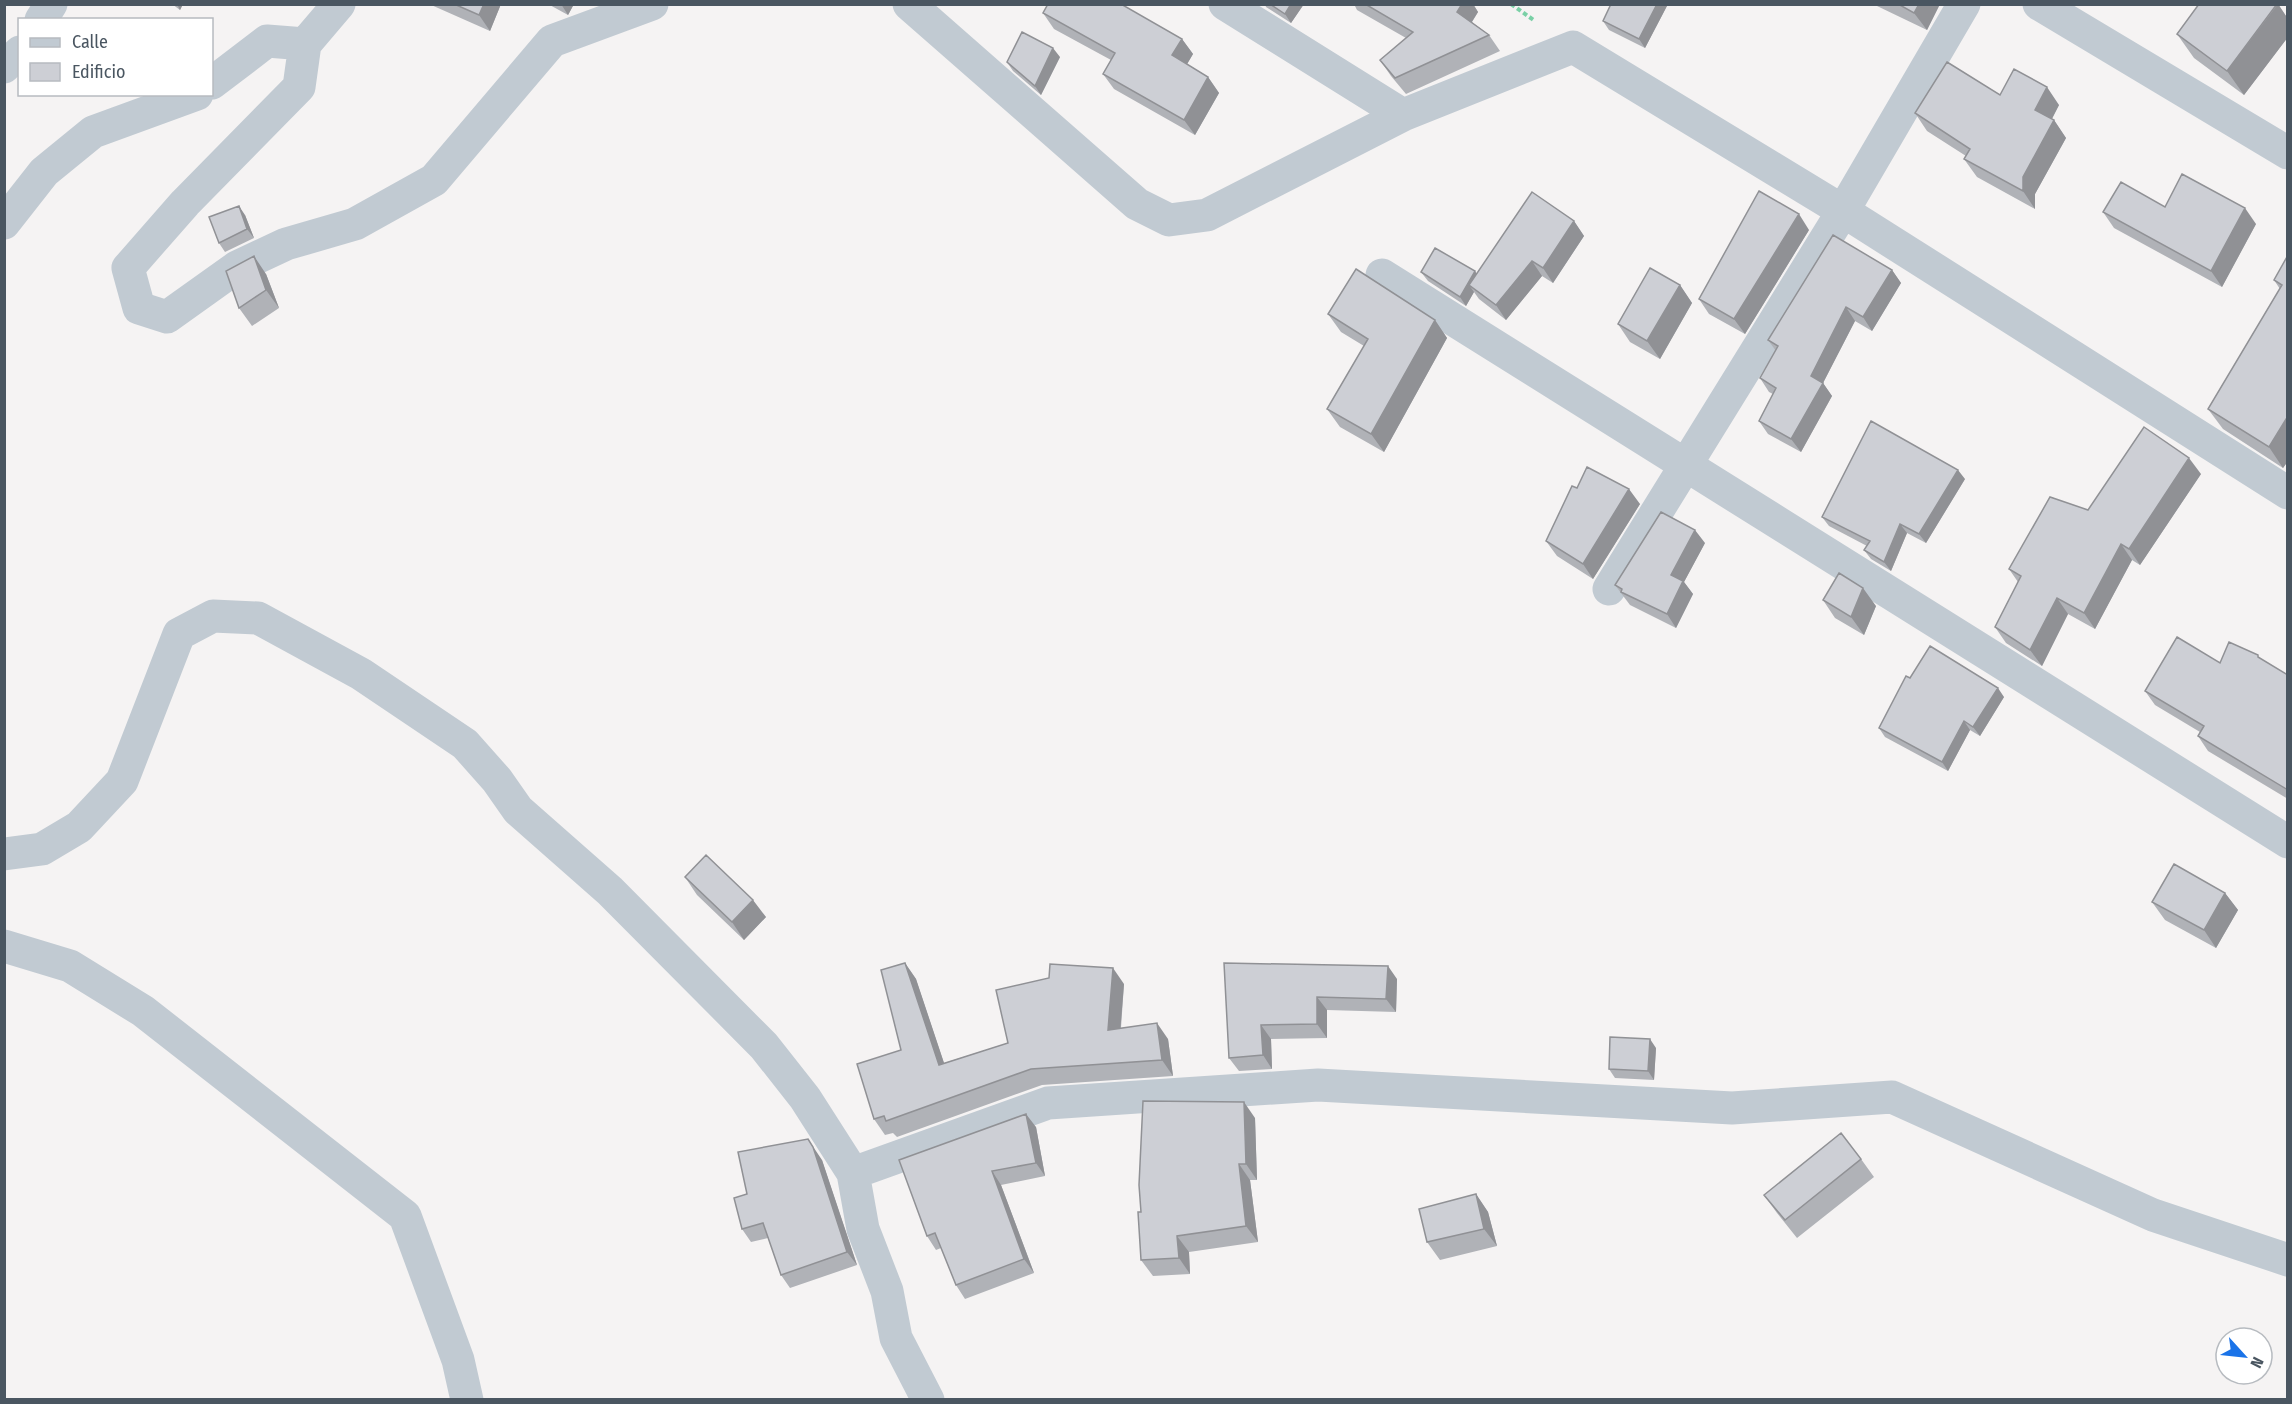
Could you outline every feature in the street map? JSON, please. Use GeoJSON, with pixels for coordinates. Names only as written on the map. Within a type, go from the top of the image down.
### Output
{"type":"FeatureCollection","features":[{"type":"Feature","properties":{"kind":"street"},"geometry":{"type":"LineString","coordinates":[[42,18],[51,4]]}},
{"type":"Feature","properties":{"kind":"street"},"geometry":{"type":"LineString","coordinates":[[339,4],[305,44],[299,87],[185,203],[128,268],[140,308],[167,317],[237,267],[286,244],[355,225],[434,180],[552,41],[652,4]]}},
{"type":"Feature","properties":{"kind":"street"},"geometry":{"type":"LineString","coordinates":[[909,4],[1137,204],[1169,220],[1207,215],[1403,115],[1572,46],[1843,211],[2288,494]]}},
{"type":"Feature","properties":{"kind":"street"},"geometry":{"type":"LineString","coordinates":[[1226,4],[1403,115]]}},
{"type":"Feature","properties":{"kind":"street"},"geometry":{"type":"LineString","coordinates":[[1609,589],[1843,211],[1964,4]]}},
{"type":"Feature","properties":{"kind":"street"},"geometry":{"type":"LineString","coordinates":[[2039,4],[2288,153]]}},
{"type":"Feature","properties":{"kind":"street"},"geometry":{"type":"LineString","coordinates":[[213,82],[267,41],[305,44]]}},
{"type":"Feature","properties":{"kind":"street"},"geometry":{"type":"LineString","coordinates":[[4,67],[18,54]]}},
{"type":"Feature","properties":{"kind":"street"},"geometry":{"type":"LineString","coordinates":[[4,223],[44,172],[93,132],[192,96]]}},
{"type":"Feature","properties":{"kind":"street"},"geometry":{"type":"LineString","coordinates":[[1382,276],[1684,467],[2288,842]]}},
{"type":"Feature","properties":{"kind":"street"},"geometry":{"type":"LineString","coordinates":[[4,854],[42,849],[80,827],[122,781],[178,634],[213,616],[258,618],[361,674],[465,744],[497,780],[518,810],[610,891],[764,1046],[806,1098],[853,1173],[863,1229],[887,1291],[896,1338],[928,1400]]}},
{"type":"Feature","properties":{"kind":"street"},"geometry":{"type":"LineString","coordinates":[[4,946],[70,966],[143,1011],[405,1216],[458,1360],[467,1400]]}},
{"type":"Feature","properties":{"kind":"street"},"geometry":{"type":"LineString","coordinates":[[853,1173],[1048,1103],[1318,1085],[1732,1108],[1892,1097],[2153,1215],[2288,1260]]}},
{"type":"Feature","properties":{"kind":"building"},"geometry":{"type":"Polygon","coordinates":[[[454,4],[484,4],[479,15],[454,4]]]}},
{"type":"Feature","properties":{"kind":"building"},"geometry":{"type":"Polygon","coordinates":[[[1048,4],[1121,4],[1182,39],[1172,55],[1208,77],[1184,120],[1103,74],[1115,53],[1043,13],[1048,4]]]}},
{"type":"Feature","properties":{"kind":"building"},"geometry":{"type":"Polygon","coordinates":[[[1270,4],[1291,4],[1285,14],[1270,4]]]}},
{"type":"Feature","properties":{"kind":"building"},"geometry":{"type":"Polygon","coordinates":[[[1365,4],[1462,4],[1457,12],[1489,35],[1395,78],[1380,60],[1413,32],[1365,4]]]}},
{"type":"Feature","properties":{"kind":"building"},"geometry":{"type":"Polygon","coordinates":[[[1611,4],[1657,4],[1639,39],[1603,21],[1611,4]]]}},
{"type":"Feature","properties":{"kind":"building"},"geometry":{"type":"Polygon","coordinates":[[[1898,4],[1919,4],[1914,13],[1898,4]]]}},
{"type":"Feature","properties":{"kind":"building"},"geometry":{"type":"Polygon","coordinates":[[[2199,4],[2277,4],[2227,71],[2177,34],[2199,4]]]}},
{"type":"Feature","properties":{"kind":"building"},"geometry":{"type":"Polygon","coordinates":[[[1022,32],[1053,48],[1035,86],[1007,62],[1022,32]]]}},
{"type":"Feature","properties":{"kind":"building"},"geometry":{"type":"Polygon","coordinates":[[[1947,62],[2000,95],[2014,69],[2047,87],[2035,110],[2054,120],[2023,177],[2023,191],[1964,159],[1970,149],[1915,113],[1947,62]]]}},
{"type":"Feature","properties":{"kind":"building"},"geometry":{"type":"Polygon","coordinates":[[[2182,174],[2245,208],[2211,271],[2103,212],[2121,182],[2165,207],[2182,174]]]}},
{"type":"Feature","properties":{"kind":"building"},"geometry":{"type":"Polygon","coordinates":[[[1759,191],[1799,214],[1734,319],[1699,299],[1759,191]]]}},
{"type":"Feature","properties":{"kind":"building"},"geometry":{"type":"Polygon","coordinates":[[[1532,192],[1574,221],[1543,268],[1532,261],[1496,305],[1469,285],[1532,192]]]}},
{"type":"Feature","properties":{"kind":"building"},"geometry":{"type":"Polygon","coordinates":[[[239,206],[247,229],[219,243],[209,217],[239,206]]]}},
{"type":"Feature","properties":{"kind":"building"},"geometry":{"type":"Polygon","coordinates":[[[1833,235],[1892,270],[1863,317],[1846,307],[1811,376],[1823,383],[1791,439],[1759,421],[1776,388],[1760,378],[1778,346],[1768,340],[1833,235]]]}},
{"type":"Feature","properties":{"kind":"building"},"geometry":{"type":"Polygon","coordinates":[[[1435,248],[1475,271],[1460,297],[1421,272],[1435,248]]]}},
{"type":"Feature","properties":{"kind":"building"},"geometry":{"type":"Polygon","coordinates":[[[2288,255],[2288,416],[2269,447],[2208,409],[2282,285],[2274,280],[2288,255]]]}},
{"type":"Feature","properties":{"kind":"building"},"geometry":{"type":"Polygon","coordinates":[[[254,256],[266,290],[239,308],[226,271],[254,256]]]}},
{"type":"Feature","properties":{"kind":"building"},"geometry":{"type":"Polygon","coordinates":[[[1650,268],[1680,285],[1647,341],[1618,324],[1650,268]]]}},
{"type":"Feature","properties":{"kind":"building"},"geometry":{"type":"Polygon","coordinates":[[[1356,269],[1435,320],[1371,434],[1327,409],[1368,339],[1328,314],[1356,269]]]}},
{"type":"Feature","properties":{"kind":"building"},"geometry":{"type":"Polygon","coordinates":[[[1871,421],[1958,470],[1919,534],[1900,524],[1884,562],[1864,550],[1870,541],[1822,517],[1871,421]]]}},
{"type":"Feature","properties":{"kind":"building"},"geometry":{"type":"Polygon","coordinates":[[[2144,427],[2189,458],[2129,549],[2121,544],[2084,613],[2057,598],[2030,650],[1995,627],[2021,576],[2009,569],[2050,497],[2088,510],[2144,427]]]}},
{"type":"Feature","properties":{"kind":"building"},"geometry":{"type":"Polygon","coordinates":[[[1587,467],[1629,489],[1583,564],[1546,541],[1572,486],[1577,488],[1587,467]]]}},
{"type":"Feature","properties":{"kind":"building"},"geometry":{"type":"Polygon","coordinates":[[[1661,512],[1695,530],[1671,575],[1683,581],[1667,614],[1621,592],[1622,589],[1615,585],[1661,512]]]}},
{"type":"Feature","properties":{"kind":"building"},"geometry":{"type":"Polygon","coordinates":[[[1839,573],[1863,588],[1851,617],[1823,600],[1839,573]]]}},
{"type":"Feature","properties":{"kind":"building"},"geometry":{"type":"Polygon","coordinates":[[[2177,637],[2220,663],[2229,642],[2258,655],[2288,675],[2288,790],[2198,736],[2204,726],[2145,691],[2177,637]]]}},
{"type":"Feature","properties":{"kind":"building"},"geometry":{"type":"Polygon","coordinates":[[[1930,646],[1998,688],[1973,727],[1964,721],[1942,762],[1879,728],[1906,676],[1910,678],[1930,646]]]}},
{"type":"Feature","properties":{"kind":"building"},"geometry":{"type":"Polygon","coordinates":[[[706,855],[753,900],[732,922],[685,877],[706,855]]]}},
{"type":"Feature","properties":{"kind":"building"},"geometry":{"type":"Polygon","coordinates":[[[2174,864],[2225,893],[2204,930],[2152,902],[2174,864]]]}},
{"type":"Feature","properties":{"kind":"building"},"geometry":{"type":"Polygon","coordinates":[[[905,963],[939,1065],[1008,1043],[996,990],[1049,978],[1050,964],[1113,968],[1108,1030],[1157,1023],[1162,1060],[1031,1069],[886,1121],[884,1116],[874,1119],[857,1064],[901,1050],[881,970],[905,963]]]}},
{"type":"Feature","properties":{"kind":"building"},"geometry":{"type":"Polygon","coordinates":[[[1224,963],[1388,966],[1386,999],[1317,997],[1317,1024],[1261,1025],[1263,1055],[1229,1058],[1224,963]]]}},
{"type":"Feature","properties":{"kind":"building"},"geometry":{"type":"Polygon","coordinates":[[[1610,1037],[1650,1039],[1648,1071],[1609,1069],[1610,1037]]]}},
{"type":"Feature","properties":{"kind":"building"},"geometry":{"type":"Polygon","coordinates":[[[1143,1101],[1244,1102],[1246,1164],[1239,1164],[1246,1226],[1177,1236],[1179,1258],[1141,1260],[1138,1212],[1141,1212],[1139,1185],[1143,1101]]]}},
{"type":"Feature","properties":{"kind":"building"},"geometry":{"type":"Polygon","coordinates":[[[1026,1114],[1036,1163],[992,1171],[1024,1259],[956,1285],[935,1233],[927,1236],[899,1160],[1026,1114]]]}},
{"type":"Feature","properties":{"kind":"building"},"geometry":{"type":"Polygon","coordinates":[[[1841,1133],[1861,1159],[1785,1220],[1764,1195],[1841,1133]]]}},
{"type":"Feature","properties":{"kind":"building"},"geometry":{"type":"Polygon","coordinates":[[[808,1139],[813,1147],[847,1252],[781,1275],[763,1223],[742,1229],[734,1198],[747,1194],[738,1152],[808,1139]]]}},
{"type":"Feature","properties":{"kind":"building"},"geometry":{"type":"Polygon","coordinates":[[[1476,1194],[1484,1229],[1427,1242],[1419,1209],[1476,1194]]]}}]}
